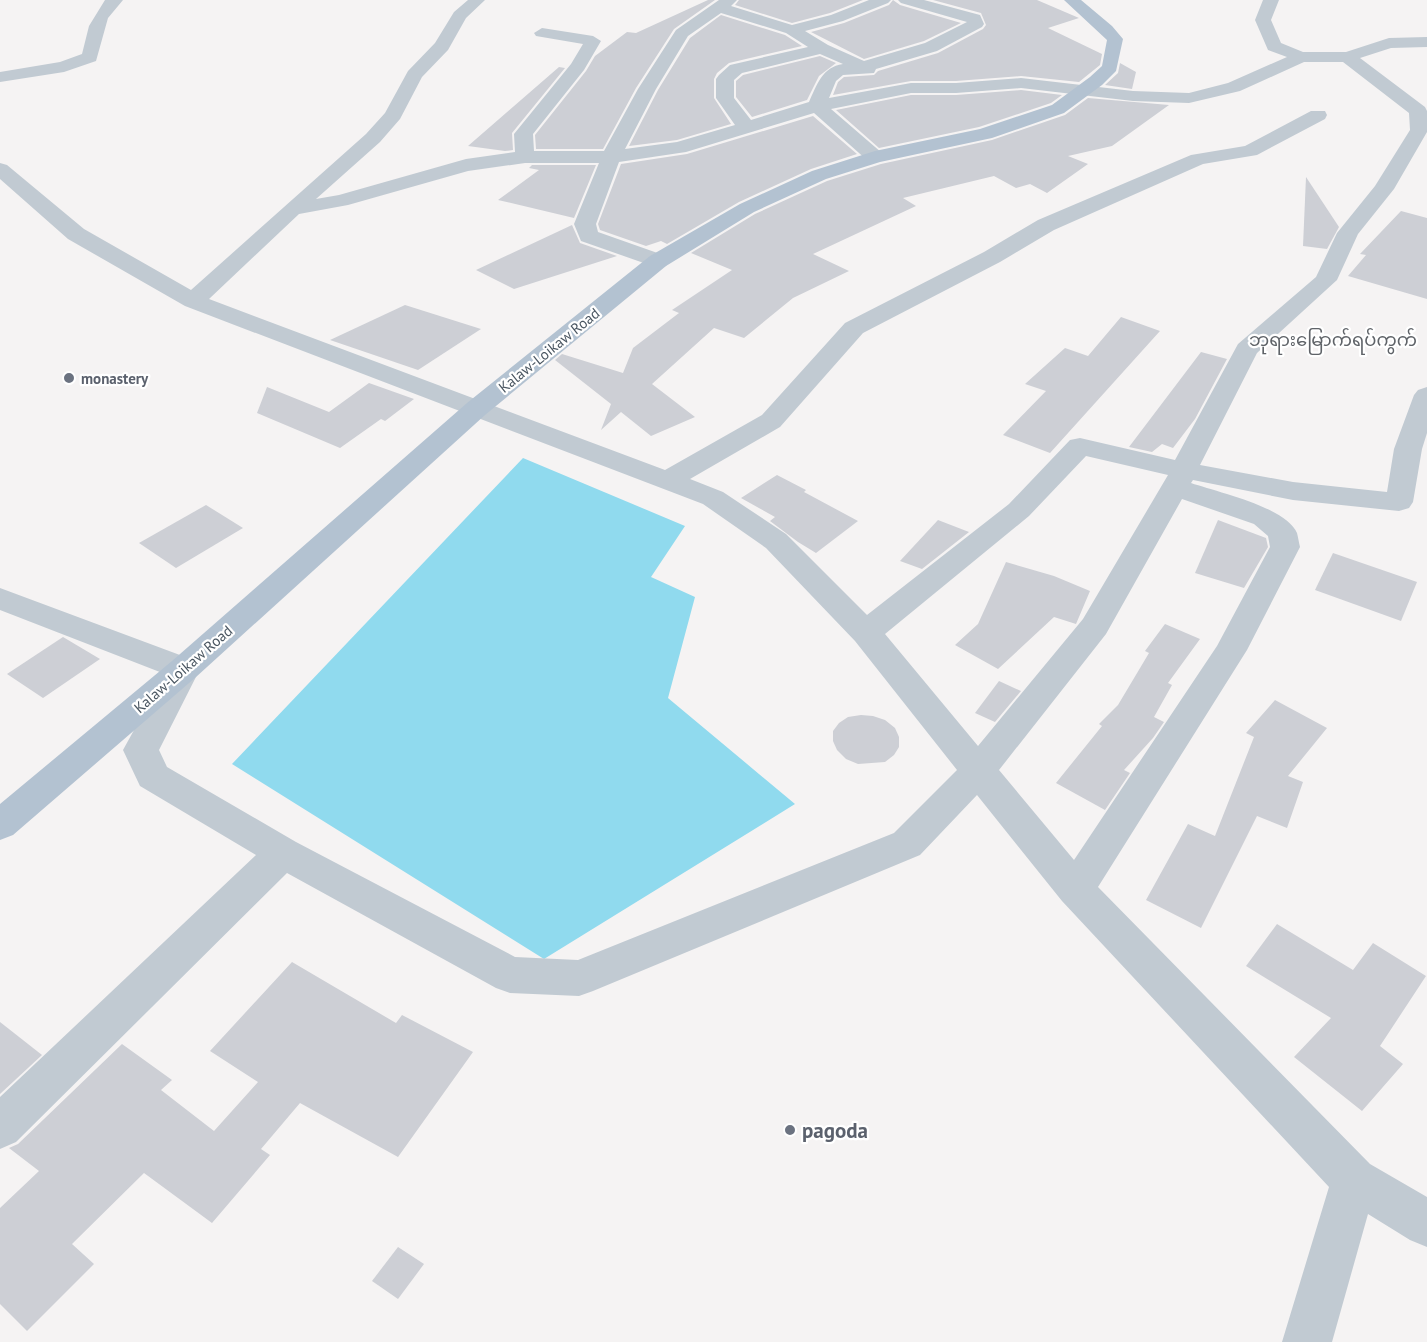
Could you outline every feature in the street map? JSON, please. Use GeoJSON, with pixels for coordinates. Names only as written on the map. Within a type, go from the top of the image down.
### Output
{"type":"FeatureCollection","features":[{"type":"Feature","properties":{"kind":"main road","name":"Kalaw-Loikaw Road"},"geometry":{"type":"LineString","coordinates":[[0,825],[184,669],[476,409],[658,261],[747,207],[819,175],[875,156],[985,134],[1058,109],[1086,88],[1110,67],[1115,39],[1072,0]]}},
{"type":"Feature","properties":{"kind":"street"},"geometry":{"type":"LineString","coordinates":[[0,77],[64,67],[90,57],[98,25],[110,3],[115,0]]}},
{"type":"Feature","properties":{"kind":"street"},"geometry":{"type":"LineString","coordinates":[[193,301],[373,138],[393,115],[414,75],[442,46],[460,15],[477,0]]}},
{"type":"Feature","properties":{"kind":"street"},"geometry":{"type":"LineString","coordinates":[[792,30],[837,18],[884,0]]}},
{"type":"Feature","properties":{"kind":"street"},"geometry":{"type":"LineString","coordinates":[[817,106],[828,78],[838,70],[863,66],[931,47],[976,24],[974,18],[906,0]]}},
{"type":"Feature","properties":{"kind":"street"},"geometry":{"type":"LineString","coordinates":[[1272,0],[1263,20],[1274,46],[1301,57],[1347,57],[1389,43],[1427,42]]}},
{"type":"Feature","properties":{"kind":"street"},"geometry":{"type":"LineString","coordinates":[[658,261],[589,236],[585,224],[611,157],[647,89],[682,33],[724,3],[792,30],[822,49],[911,88]]}},
{"type":"Feature","properties":{"kind":"street"},"geometry":{"type":"LineString","coordinates":[[525,157],[523,134],[578,66],[593,41],[542,33]]}},
{"type":"Feature","properties":{"kind":"street"},"geometry":{"type":"LineString","coordinates":[[746,127],[725,98],[725,79],[736,69],[822,49]]}},
{"type":"Feature","properties":{"kind":"street"},"geometry":{"type":"LineString","coordinates":[[292,209],[341,201],[466,165],[525,157],[611,157],[679,148],[817,106],[911,88],[1022,83],[1086,88],[1133,96],[1189,98],[1234,87],[1301,57]]}},
{"type":"Feature","properties":{"kind":"street"},"geometry":{"type":"LineString","coordinates":[[0,598],[184,669],[141,750],[153,776],[283,853],[510,975],[579,978],[907,844],[978,771],[1095,626],[1180,479],[1247,349],[1326,280],[1348,233],[1384,189],[1419,130],[1418,111],[1347,57]]}},
{"type":"Feature","properties":{"kind":"street"},"geometry":{"type":"LineString","coordinates":[[817,106],[875,156]]}},
{"type":"Feature","properties":{"kind":"street"},"geometry":{"type":"LineString","coordinates":[[667,481],[771,421],[854,328],[993,257],[1046,225],[1198,159],[1250,150],[1318,115]]}},
{"type":"Feature","properties":{"kind":"street"},"geometry":{"type":"LineString","coordinates":[[0,169],[76,234],[193,301],[713,498],[776,541],[866,633],[1076,890],[1354,1180],[1427,1224]]}},
{"type":"Feature","properties":{"kind":"street"},"geometry":{"type":"LineString","coordinates":[[1180,479],[1399,502],[1417,452],[1427,394]]}},
{"type":"Feature","properties":{"kind":"street"},"geometry":{"type":"LineString","coordinates":[[866,633],[1019,510],[1080,446],[1180,479],[1264,518],[1282,533],[1285,547],[1231,650],[1076,890]]}},
{"type":"Feature","properties":{"kind":"street"},"geometry":{"type":"LineString","coordinates":[[0,1127],[283,853]]}},
{"type":"Feature","properties":{"kind":"street"},"geometry":{"type":"LineString","coordinates":[[1307,1342],[1354,1180]]}},
{"type":"Feature","properties":{"kind":"water"},"geometry":{"type":"Polygon","coordinates":[[[523,458],[685,526],[651,577],[695,597],[668,698],[795,804],[544,959],[232,764],[523,458]]]}},
{"type":"Feature","properties":{"kind":"building"},"geometry":{"type":"Polygon","coordinates":[[[708,0],[715,0],[674,29],[636,88],[603,149],[536,149],[535,135],[586,71],[595,56],[627,32],[636,33],[708,0]]]}},
{"type":"Feature","properties":{"kind":"building"},"geometry":{"type":"Polygon","coordinates":[[[739,0],[863,0],[830,13],[792,23],[735,5],[739,0]]]}},
{"type":"Feature","properties":{"kind":"building"},"geometry":{"type":"Polygon","coordinates":[[[893,0],[900,5],[961,23],[924,41],[864,59],[811,32],[844,23],[889,5],[893,0]]]}},
{"type":"Feature","properties":{"kind":"building"},"geometry":{"type":"Polygon","coordinates":[[[933,0],[1037,0],[1079,18],[1048,28],[1102,54],[1100,65],[1079,82],[1021,76],[956,81],[911,81],[833,95],[838,82],[844,77],[874,75],[878,71],[938,53],[983,29],[986,25],[981,13],[933,0]]]}},
{"type":"Feature","properties":{"kind":"building"},"geometry":{"type":"Polygon","coordinates":[[[721,15],[785,35],[802,46],[729,63],[717,73],[714,79],[714,98],[731,124],[677,140],[629,146],[658,90],[690,38],[721,15]]]}},
{"type":"Feature","properties":{"kind":"building"},"geometry":{"type":"Polygon","coordinates":[[[820,56],[836,63],[819,76],[807,100],[752,117],[736,97],[736,81],[743,75],[820,56]]]}},
{"type":"Feature","properties":{"kind":"building"},"geometry":{"type":"Polygon","coordinates":[[[1120,63],[1136,72],[1132,89],[1105,85],[1118,73],[1120,63]]]}},
{"type":"Feature","properties":{"kind":"building"},"geometry":{"type":"Polygon","coordinates":[[[559,67],[565,68],[512,133],[513,150],[468,146],[559,67]]]}},
{"type":"Feature","properties":{"kind":"building"},"geometry":{"type":"Polygon","coordinates":[[[1021,90],[1062,95],[1051,103],[979,127],[879,148],[836,110],[911,95],[956,95],[1021,90]]]}},
{"type":"Feature","properties":{"kind":"building"},"geometry":{"type":"Polygon","coordinates":[[[1088,98],[1169,105],[1112,146],[1068,156],[1088,164],[1047,193],[1030,184],[1016,188],[994,176],[903,198],[916,206],[813,254],[849,271],[793,298],[744,338],[714,328],[652,384],[695,417],[651,436],[621,412],[601,430],[611,404],[555,360],[562,354],[623,373],[633,348],[679,313],[672,310],[732,270],[691,253],[755,214],[827,181],[881,164],[992,140],[1065,115],[1088,98]]]}},
{"type":"Feature","properties":{"kind":"building"},"geometry":{"type":"Polygon","coordinates":[[[813,116],[857,154],[811,169],[739,202],[667,244],[661,241],[646,246],[600,230],[598,224],[621,164],[687,154],[813,116]]]}},
{"type":"Feature","properties":{"kind":"building"},"geometry":{"type":"Polygon","coordinates":[[[532,165],[596,165],[574,218],[498,200],[539,170],[529,168],[532,165]]]}},
{"type":"Feature","properties":{"kind":"building"},"geometry":{"type":"Polygon","coordinates":[[[1306,177],[1339,227],[1327,249],[1303,246],[1306,177]]]}},
{"type":"Feature","properties":{"kind":"building"},"geometry":{"type":"Polygon","coordinates":[[[1401,211],[1427,218],[1427,299],[1348,276],[1366,255],[1360,254],[1401,211]]]}},
{"type":"Feature","properties":{"kind":"building"},"geometry":{"type":"Polygon","coordinates":[[[572,225],[580,243],[617,256],[514,289],[476,270],[572,225]]]}},
{"type":"Feature","properties":{"kind":"building"},"geometry":{"type":"Polygon","coordinates":[[[405,305],[481,329],[418,370],[330,340],[405,305]]]}},
{"type":"Feature","properties":{"kind":"building"},"geometry":{"type":"Polygon","coordinates":[[[1121,317],[1160,331],[1050,453],[1003,435],[1046,391],[1025,384],[1065,348],[1088,356],[1121,317]]]}},
{"type":"Feature","properties":{"kind":"building"},"geometry":{"type":"Polygon","coordinates":[[[1201,352],[1227,359],[1195,419],[1173,448],[1162,444],[1152,452],[1129,447],[1201,352]]]}},
{"type":"Feature","properties":{"kind":"building"},"geometry":{"type":"Polygon","coordinates":[[[369,383],[414,399],[385,421],[381,419],[340,448],[257,413],[267,387],[329,412],[369,383]]]}},
{"type":"Feature","properties":{"kind":"building"},"geometry":{"type":"Polygon","coordinates":[[[777,475],[858,521],[816,553],[770,521],[775,517],[741,498],[777,475]]]}},
{"type":"Feature","properties":{"kind":"building"},"geometry":{"type":"Polygon","coordinates":[[[206,505],[243,528],[176,568],[139,543],[206,505]]]}},
{"type":"Feature","properties":{"kind":"building"},"geometry":{"type":"Polygon","coordinates":[[[938,520],[969,532],[922,569],[900,561],[938,520]]]}},
{"type":"Feature","properties":{"kind":"building"},"geometry":{"type":"Polygon","coordinates":[[[1218,520],[1266,538],[1268,547],[1244,588],[1195,573],[1218,520]]]}},
{"type":"Feature","properties":{"kind":"building"},"geometry":{"type":"Polygon","coordinates":[[[1333,553],[1417,582],[1401,621],[1315,590],[1333,553]]]}},
{"type":"Feature","properties":{"kind":"building"},"geometry":{"type":"Polygon","coordinates":[[[1006,562],[1054,576],[1090,591],[1076,624],[1054,617],[998,669],[955,645],[978,624],[1006,562]]]}},
{"type":"Feature","properties":{"kind":"building"},"geometry":{"type":"Polygon","coordinates":[[[1165,624],[1200,639],[1168,683],[1172,685],[1154,717],[1164,722],[1124,770],[1130,773],[1105,810],[1056,783],[1102,726],[1099,724],[1118,705],[1149,653],[1145,651],[1165,624]]]}},
{"type":"Feature","properties":{"kind":"building"},"geometry":{"type":"Polygon","coordinates":[[[63,637],[100,659],[43,698],[7,674],[63,637]]]}},
{"type":"Feature","properties":{"kind":"building"},"geometry":{"type":"Polygon","coordinates":[[[999,681],[1021,691],[995,722],[975,713],[999,681]]]}},
{"type":"Feature","properties":{"kind":"building"},"geometry":{"type":"Polygon","coordinates":[[[1275,700],[1327,728],[1288,776],[1303,782],[1287,828],[1257,816],[1201,928],[1146,900],[1188,824],[1215,836],[1254,737],[1246,733],[1275,700]]]}},
{"type":"Feature","properties":{"kind":"building"},"geometry":{"type":"Polygon","coordinates":[[[861,715],[885,720],[895,728],[899,737],[899,747],[894,755],[885,762],[858,764],[846,759],[837,750],[833,741],[833,731],[848,717],[861,715]]]}},
{"type":"Feature","properties":{"kind":"building"},"geometry":{"type":"Polygon","coordinates":[[[1277,924],[1353,970],[1373,943],[1426,976],[1380,1046],[1403,1064],[1362,1111],[1294,1057],[1331,1018],[1246,966],[1277,924]]]}},
{"type":"Feature","properties":{"kind":"building"},"geometry":{"type":"Polygon","coordinates":[[[292,962],[396,1023],[402,1015],[473,1052],[398,1157],[300,1103],[261,1149],[270,1155],[212,1223],[144,1173],[72,1244],[94,1264],[27,1331],[0,1304],[0,1208],[39,1171],[9,1148],[18,1144],[122,1044],[172,1080],[161,1090],[214,1131],[258,1082],[210,1051],[292,962]]]}},
{"type":"Feature","properties":{"kind":"building"},"geometry":{"type":"Polygon","coordinates":[[[0,1022],[42,1055],[0,1094],[0,1022]]]}},
{"type":"Feature","properties":{"kind":"building"},"geometry":{"type":"Polygon","coordinates":[[[398,1247],[424,1264],[398,1299],[372,1281],[398,1247]]]}},
{"type":"Feature","properties":{"kind":"place","name":"monastery"},"geometry":{"type":"Point","coordinates":[69,378]}},
{"type":"Feature","properties":{"kind":"place","name":"pagoda"},"geometry":{"type":"Point","coordinates":[790,1130]}},
{"type":"Feature","properties":{"kind":"district","name":"ဘုရားမြောက်ရပ်ကွက်"},"geometry":{"type":"Point","coordinates":[1333,339]}}]}
